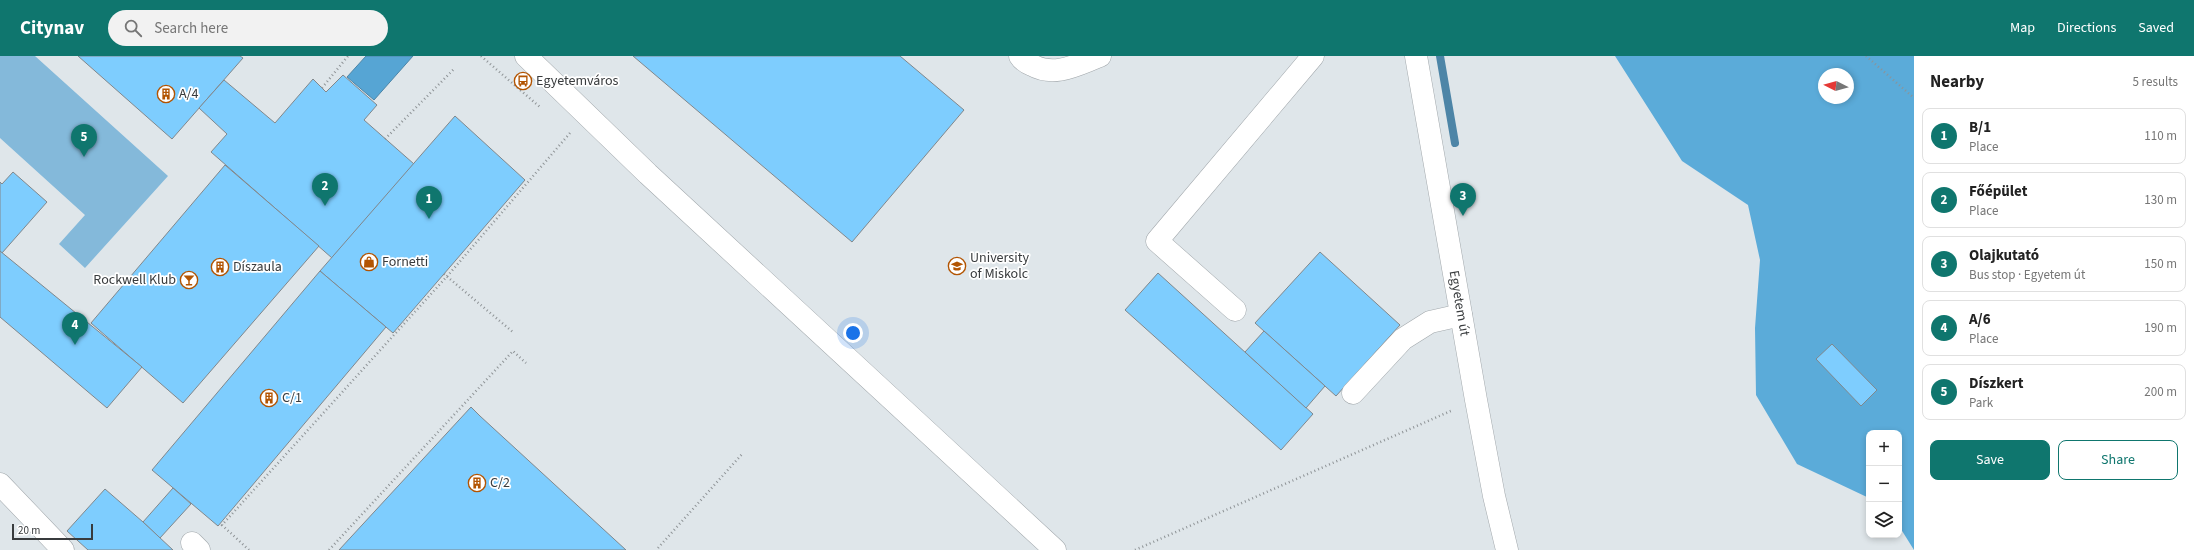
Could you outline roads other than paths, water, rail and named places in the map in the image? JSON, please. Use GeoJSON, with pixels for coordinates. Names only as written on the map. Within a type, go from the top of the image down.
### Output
{"type":"FeatureCollection","features":[{"type":"Feature","properties":{"kind":"street"},"geometry":{"type":"LineString","coordinates":[[526,56],[648,174],[1055,550]]}},
{"type":"Feature","properties":{"kind":"street"},"geometry":{"type":"LineString","coordinates":[[1020,56],[1023,60],[1038,69],[1058,72],[1100,56]]}},
{"type":"Feature","properties":{"kind":"street"},"geometry":{"type":"LineString","coordinates":[[1235,310],[1157,241],[1313,56]]}},
{"type":"Feature","properties":{"kind":"street","name":"Egyetem út"},"geometry":{"type":"LineString","coordinates":[[1416,56],[1476,400],[1494,496],[1507,550]]}},
{"type":"Feature","properties":{"kind":"street"},"geometry":{"type":"LineString","coordinates":[[1353,394],[1403,339],[1430,322],[1461,315]]}},
{"type":"Feature","properties":{"kind":"street"},"geometry":{"type":"LineString","coordinates":[[0,484],[63,550]]}},
{"type":"Feature","properties":{"kind":"waterway"},"geometry":{"type":"LineString","coordinates":[[1440,56],[1455,143]]}},
{"type":"Feature","properties":{"kind":"place","name":"Egyetemváros"},"geometry":{"type":"Point","coordinates":[523,81]}},
{"type":"Feature","properties":{"kind":"place","name":"A/4"},"geometry":{"type":"Point","coordinates":[166,94]}},
{"type":"Feature","properties":{"kind":"place","name":"Díszkert"},"geometry":{"type":"Point","coordinates":[84,157]}},
{"type":"Feature","properties":{"kind":"place","name":"Főépület"},"geometry":{"type":"Point","coordinates":[325,206]}},
{"type":"Feature","properties":{"kind":"place","name":"Olajkutató"},"geometry":{"type":"Point","coordinates":[1463,216]}},
{"type":"Feature","properties":{"kind":"place","name":"B/1"},"geometry":{"type":"Point","coordinates":[429,219]}},
{"type":"Feature","properties":{"kind":"place","name":"Fornetti"},"geometry":{"type":"Point","coordinates":[369,262]}},
{"type":"Feature","properties":{"kind":"place","name":"University of Miskolc"},"geometry":{"type":"Point","coordinates":[957,266]}},
{"type":"Feature","properties":{"kind":"place","name":"Díszaula"},"geometry":{"type":"Point","coordinates":[220,267]}},
{"type":"Feature","properties":{"kind":"place","name":"Rockwell Klub"},"geometry":{"type":"Point","coordinates":[189,280]}},
{"type":"Feature","properties":{"kind":"place","name":"A/6"},"geometry":{"type":"Point","coordinates":[75,345]}},
{"type":"Feature","properties":{"kind":"place","name":"C/1"},"geometry":{"type":"Point","coordinates":[269,398]}},
{"type":"Feature","properties":{"kind":"place","name":"C/2"},"geometry":{"type":"Point","coordinates":[477,483]}}]}
